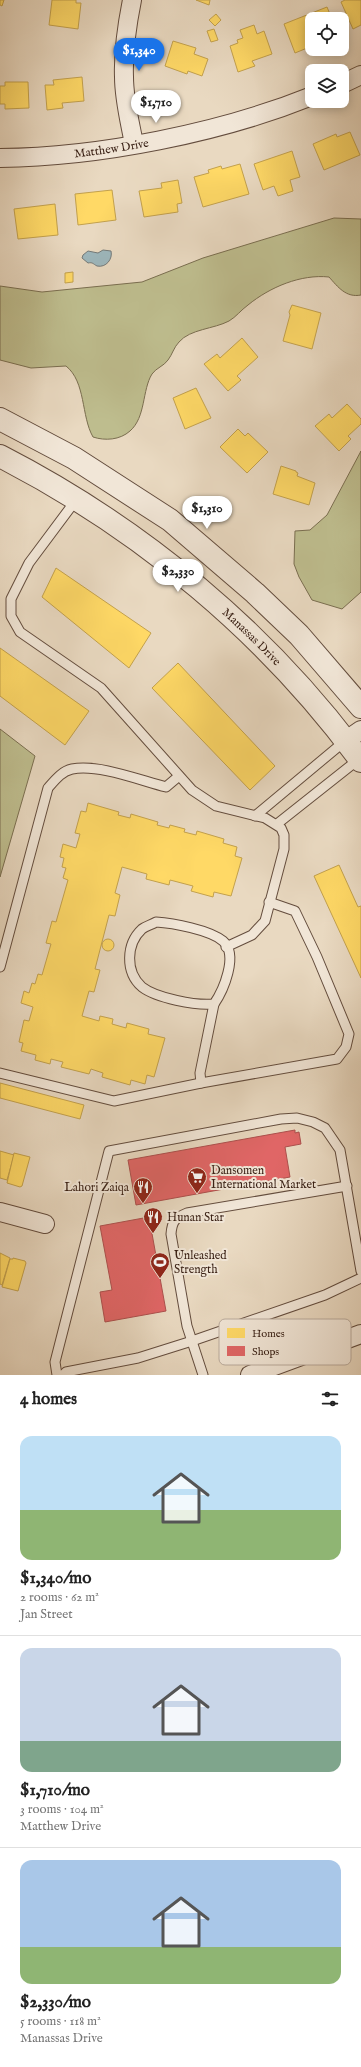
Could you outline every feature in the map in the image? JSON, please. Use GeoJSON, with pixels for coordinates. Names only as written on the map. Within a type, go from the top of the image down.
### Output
{"type":"FeatureCollection","features":[{"type":"Feature","properties":{"kind":"street"},"geometry":{"type":"LineString","coordinates":[[132,0],[124,52],[124,77],[126,103],[134,144]]}},
{"type":"Feature","properties":{"kind":"street"},"geometry":{"type":"LineString","coordinates":[[349,81],[361,75]]}},
{"type":"Feature","properties":{"kind":"street","name":"Matthew Drive"},"geometry":{"type":"LineString","coordinates":[[0,158],[72,154],[134,144],[212,128],[305,99]]}},
{"type":"Feature","properties":{"kind":"street"},"geometry":{"type":"LineString","coordinates":[[0,419],[74,458],[170,520],[255,593],[299,635],[361,707]]}},
{"type":"Feature","properties":{"kind":"street","name":"Manassas Drive"},"geometry":{"type":"LineString","coordinates":[[0,456],[31,472],[76,500],[180,572],[229,614],[353,736],[360,759]]}},
{"type":"Feature","properties":{"kind":"street"},"geometry":{"type":"LineString","coordinates":[[0,1212],[45,1224]]}},
{"type":"Feature","properties":{"kind":"street"},"geometry":{"type":"LineString","coordinates":[[351,1338],[361,1334]]}},
{"type":"Feature","properties":{"kind":"street"},"geometry":{"type":"LineString","coordinates":[[250,1375],[277,1365]]}},
{"type":"Feature","properties":{"kind":"lane"},"geometry":{"type":"LineString","coordinates":[[76,500],[29,564],[12,599],[11,616],[20,632],[101,688],[192,790],[216,806],[255,816],[277,824],[284,834],[284,849],[265,921],[252,935],[226,947]]}},
{"type":"Feature","properties":{"kind":"lane"},"geometry":{"type":"LineString","coordinates":[[255,816],[353,736]]}},
{"type":"Feature","properties":{"kind":"lane"},"geometry":{"type":"LineString","coordinates":[[277,824],[360,759]]}},
{"type":"Feature","properties":{"kind":"lane"},"geometry":{"type":"LineString","coordinates":[[0,967],[48,788],[58,776],[71,769],[94,768],[166,787],[179,776]]}},
{"type":"Feature","properties":{"kind":"lane"},"geometry":{"type":"LineString","coordinates":[[0,1073],[114,1101],[201,1083],[337,1059],[346,1047],[349,1034],[317,957],[295,911],[269,902]]}},
{"type":"Feature","properties":{"kind":"lane"},"geometry":{"type":"LineString","coordinates":[[201,1083],[200,1074],[214,1004],[222,992],[230,961],[226,947],[224,942],[212,934],[167,922],[156,922],[143,928],[135,938],[130,948],[129,961],[133,975],[142,987],[156,994],[202,1005],[214,1004]]}},
{"type":"Feature","properties":{"kind":"lane"},"geometry":{"type":"LineString","coordinates":[[57,1375],[55,1362],[109,1150],[281,1119],[297,1118],[313,1122],[325,1128],[334,1139],[340,1150],[361,1271]]}},
{"type":"Feature","properties":{"kind":"lane"},"geometry":{"type":"LineString","coordinates":[[203,1375],[187,1326],[171,1234],[172,1226],[177,1217],[187,1213],[347,1186]]}},
{"type":"Feature","properties":{"kind":"lane"},"geometry":{"type":"LineString","coordinates":[[257,1319],[325,1295],[361,1278]]}},
{"type":"Feature","properties":{"kind":"lane"},"geometry":{"type":"LineString","coordinates":[[63,1375],[66,1372],[138,1358],[219,1332]]}},
{"type":"Feature","properties":{"kind":"shaded area"},"geometry":{"type":"Polygon","coordinates":[[[334,218],[361,219],[361,295],[351,295],[343,291],[329,277],[297,280],[276,287],[248,305],[234,318],[223,324],[189,334],[177,344],[166,362],[152,374],[139,418],[130,431],[122,436],[112,439],[93,437],[89,429],[77,381],[66,366],[31,368],[0,360],[0,286],[42,292],[142,282],[203,258],[334,218]]]}},
{"type":"Feature","properties":{"kind":"shaded area"},"geometry":{"type":"Polygon","coordinates":[[[361,451],[361,592],[342,609],[312,600],[299,577],[294,564],[295,531],[310,530],[327,515],[361,451]]]}},
{"type":"Feature","properties":{"kind":"shaded area"},"geometry":{"type":"Polygon","coordinates":[[[0,729],[35,756],[0,877],[0,729]]]}},
{"type":"Feature","properties":{"kind":"water"},"geometry":{"type":"Polygon","coordinates":[[[103,250],[111,251],[111,257],[110,260],[103,266],[88,263],[82,258],[88,251],[98,253],[103,250]]]}},
{"type":"Feature","properties":{"kind":"building: Homes"},"geometry":{"type":"Polygon","coordinates":[[[0,0],[4,0],[2,6],[0,5],[0,0]]]}},
{"type":"Feature","properties":{"kind":"building: Homes"},"geometry":{"type":"Polygon","coordinates":[[[52,0],[76,0],[76,3],[81,3],[78,29],[49,25],[52,0]]]}},
{"type":"Feature","properties":{"kind":"building: Homes"},"geometry":{"type":"Polygon","coordinates":[[[196,0],[210,0],[209,5],[196,0]]]}},
{"type":"Feature","properties":{"kind":"building: Homes"},"geometry":{"type":"Polygon","coordinates":[[[345,0],[361,0],[361,25],[353,29],[349,20],[349,12],[345,12],[341,2],[345,0]]]}},
{"type":"Feature","properties":{"kind":"building: Homes"},"geometry":{"type":"Polygon","coordinates":[[[327,7],[329,12],[314,12],[327,7]]]}},
{"type":"Feature","properties":{"kind":"building: Homes"},"geometry":{"type":"Polygon","coordinates":[[[216,14],[221,20],[215,26],[209,20],[216,14]]]}},
{"type":"Feature","properties":{"kind":"building: Homes"},"geometry":{"type":"Polygon","coordinates":[[[305,16],[305,49],[295,53],[284,24],[305,16]]]}},
{"type":"Feature","properties":{"kind":"building: Homes"},"geometry":{"type":"Polygon","coordinates":[[[254,25],[257,34],[264,31],[272,54],[252,61],[255,66],[238,72],[230,46],[238,43],[237,40],[243,38],[240,30],[254,25]]]}},
{"type":"Feature","properties":{"kind":"building: Homes"},"geometry":{"type":"Polygon","coordinates":[[[214,29],[218,40],[211,42],[207,31],[214,29]]]}},
{"type":"Feature","properties":{"kind":"building: Homes"},"geometry":{"type":"Polygon","coordinates":[[[173,41],[196,48],[194,54],[208,59],[202,76],[188,71],[187,74],[165,66],[173,41]]]}},
{"type":"Feature","properties":{"kind":"building: Homes"},"geometry":{"type":"Polygon","coordinates":[[[82,77],[84,101],[62,103],[63,108],[47,110],[45,85],[54,85],[53,80],[82,77]]]}},
{"type":"Feature","properties":{"kind":"building: Homes"},"geometry":{"type":"Polygon","coordinates":[[[5,82],[28,82],[29,108],[5,109],[5,104],[0,104],[0,86],[5,86],[5,82]]]}},
{"type":"Feature","properties":{"kind":"building: Homes"},"geometry":{"type":"Polygon","coordinates":[[[350,132],[360,155],[324,170],[313,144],[336,134],[337,137],[350,132]]]}},
{"type":"Feature","properties":{"kind":"building: Homes"},"geometry":{"type":"Polygon","coordinates":[[[292,151],[300,177],[290,180],[293,191],[278,196],[274,186],[263,190],[254,164],[292,151]]]}},
{"type":"Feature","properties":{"kind":"building: Homes"},"geometry":{"type":"Polygon","coordinates":[[[240,164],[249,194],[203,207],[194,177],[209,173],[208,170],[221,166],[222,169],[240,164]]]}},
{"type":"Feature","properties":{"kind":"building: Homes"},"geometry":{"type":"Polygon","coordinates":[[[178,180],[182,203],[177,204],[178,212],[144,217],[139,191],[162,188],[161,183],[178,180]]]}},
{"type":"Feature","properties":{"kind":"building: Homes"},"geometry":{"type":"Polygon","coordinates":[[[112,190],[116,220],[78,225],[75,194],[112,190]]]}},
{"type":"Feature","properties":{"kind":"building: Homes"},"geometry":{"type":"Polygon","coordinates":[[[55,204],[58,235],[18,239],[14,209],[55,204]]]}},
{"type":"Feature","properties":{"kind":"building: Homes"},"geometry":{"type":"Polygon","coordinates":[[[73,272],[73,282],[65,283],[65,273],[73,272]]]}},
{"type":"Feature","properties":{"kind":"building: Homes"},"geometry":{"type":"Polygon","coordinates":[[[292,305],[321,313],[312,349],[283,341],[290,315],[289,312],[292,305]]]}},
{"type":"Feature","properties":{"kind":"building: Homes"},"geometry":{"type":"Polygon","coordinates":[[[242,338],[258,357],[237,376],[241,380],[228,391],[204,364],[217,354],[220,358],[242,338]]]}},
{"type":"Feature","properties":{"kind":"building: Homes"},"geometry":{"type":"Polygon","coordinates":[[[196,388],[211,418],[185,429],[173,398],[196,388]]]}},
{"type":"Feature","properties":{"kind":"building: Homes"},"geometry":{"type":"Polygon","coordinates":[[[347,404],[361,419],[361,424],[348,436],[351,439],[339,451],[315,426],[329,414],[332,418],[347,404]]]}},
{"type":"Feature","properties":{"kind":"building: Homes"},"geometry":{"type":"Polygon","coordinates":[[[238,429],[245,436],[248,433],[268,452],[247,473],[220,447],[238,429]]]}},
{"type":"Feature","properties":{"kind":"building: Homes"},"geometry":{"type":"Polygon","coordinates":[[[281,466],[296,471],[298,473],[297,476],[315,483],[309,505],[273,494],[281,466]]]}},
{"type":"Feature","properties":{"kind":"building: Homes"},"geometry":{"type":"Polygon","coordinates":[[[56,568],[151,633],[129,668],[42,597],[56,568]]]}},
{"type":"Feature","properties":{"kind":"building: Homes"},"geometry":{"type":"Polygon","coordinates":[[[0,648],[89,711],[65,745],[0,696],[0,648]]]}},
{"type":"Feature","properties":{"kind":"building: Homes"},"geometry":{"type":"Polygon","coordinates":[[[178,663],[275,766],[250,790],[152,688],[178,663]]]}},
{"type":"Feature","properties":{"kind":"building: Homes"},"geometry":{"type":"Polygon","coordinates":[[[88,803],[119,812],[118,815],[130,818],[131,814],[158,822],[157,825],[169,828],[170,825],[185,829],[184,832],[196,835],[197,831],[224,839],[223,843],[237,847],[235,856],[242,858],[231,896],[214,892],[213,897],[191,891],[193,886],[170,880],[169,885],[146,879],[147,874],[122,867],[115,893],[120,895],[115,916],[109,915],[95,969],[100,970],[94,992],[89,991],[82,1016],[99,1021],[100,1016],[113,1019],[112,1024],[126,1028],[127,1023],[149,1029],[148,1034],[165,1038],[154,1077],[147,1075],[145,1084],[131,1080],[130,1085],[102,1077],[103,1073],[91,1069],[89,1074],[61,1067],[63,1062],[51,1059],[50,1064],[35,1060],[36,1055],[21,1051],[23,1043],[19,1042],[24,1020],[29,1021],[33,1007],[21,1003],[24,991],[29,993],[32,983],[35,984],[38,974],[42,975],[51,944],[46,943],[52,921],[56,922],[68,880],[63,878],[66,868],[62,867],[64,858],[60,857],[63,844],[76,848],[80,834],[75,833],[81,811],[86,812],[88,803]]]}},
{"type":"Feature","properties":{"kind":"building: Homes"},"geometry":{"type":"Polygon","coordinates":[[[339,865],[358,907],[361,906],[361,978],[314,876],[339,865]]]}},
{"type":"Feature","properties":{"kind":"building: Homes"},"geometry":{"type":"Polygon","coordinates":[[[106,939],[110,939],[114,945],[110,951],[106,951],[102,947],[102,943],[106,939]]]}},
{"type":"Feature","properties":{"kind":"building: Homes"},"geometry":{"type":"Polygon","coordinates":[[[0,1083],[84,1105],[80,1119],[0,1098],[0,1083]]]}},
{"type":"Feature","properties":{"kind":"building: Homes"},"geometry":{"type":"Polygon","coordinates":[[[0,1151],[14,1155],[7,1180],[0,1178],[0,1151]]]}},
{"type":"Feature","properties":{"kind":"building: Homes"},"geometry":{"type":"Polygon","coordinates":[[[14,1153],[30,1157],[22,1186],[20,1187],[7,1183],[14,1153]]]}},
{"type":"Feature","properties":{"kind":"building: Homes"},"geometry":{"type":"Polygon","coordinates":[[[0,1253],[10,1258],[2,1285],[0,1284],[0,1253]]]}},
{"type":"Feature","properties":{"kind":"building: Homes"},"geometry":{"type":"Polygon","coordinates":[[[13,1258],[25,1261],[26,1263],[18,1291],[2,1287],[10,1259],[13,1258]]]}},
{"type":"Feature","properties":{"kind":"building: Shops"},"geometry":{"type":"Polygon","coordinates":[[[295,1130],[295,1133],[299,1132],[301,1144],[285,1147],[290,1177],[136,1205],[128,1160],[295,1130]]]}},
{"type":"Feature","properties":{"kind":"building: Shops"},"geometry":{"type":"Polygon","coordinates":[[[149,1217],[166,1311],[105,1322],[100,1292],[112,1290],[100,1226],[149,1217]]]}},
{"type":"Feature","properties":{"kind":"place","name":"Dansomen International Market"},"geometry":{"type":"Point","coordinates":[197,1194]}},
{"type":"Feature","properties":{"kind":"place","name":"Lahori Zaiqa"},"geometry":{"type":"Point","coordinates":[143,1204]}},
{"type":"Feature","properties":{"kind":"place","name":"Hunan Star"},"geometry":{"type":"Point","coordinates":[153,1234]}},
{"type":"Feature","properties":{"kind":"place","name":"Unleashed Strength"},"geometry":{"type":"Point","coordinates":[160,1279]}}]}
